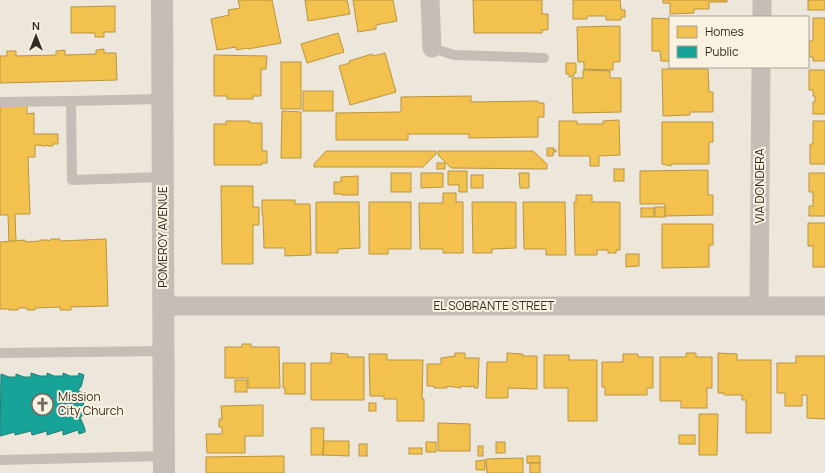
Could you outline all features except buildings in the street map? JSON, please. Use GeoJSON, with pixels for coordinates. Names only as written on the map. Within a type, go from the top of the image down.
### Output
{"type":"FeatureCollection","features":[{"type":"Feature","properties":{"kind":"street","name":"POMEROY AVENUE"},"geometry":{"type":"LineString","coordinates":[[162,0],[164,465]]}},
{"type":"Feature","properties":{"kind":"street"},"geometry":{"type":"LineString","coordinates":[[430,0],[432,48]]}},
{"type":"Feature","properties":{"kind":"street"},"geometry":{"type":"LineString","coordinates":[[762,0],[762,16]]}},
{"type":"Feature","properties":{"kind":"street","name":"VIA DONDERA"},"geometry":{"type":"LineString","coordinates":[[759,305],[761,68]]}},
{"type":"Feature","properties":{"kind":"street","name":"EL SOBRANTE STREET"},"geometry":{"type":"LineString","coordinates":[[164,306],[825,306]]}},
{"type":"Feature","properties":{"kind":"lane"},"geometry":{"type":"LineString","coordinates":[[432,48],[454,55],[544,58]]}},
{"type":"Feature","properties":{"kind":"lane"},"geometry":{"type":"LineString","coordinates":[[0,102],[163,99]]}},
{"type":"Feature","properties":{"kind":"lane"},"geometry":{"type":"LineString","coordinates":[[71,101],[72,180],[163,177]]}},
{"type":"Feature","properties":{"kind":"lane"},"geometry":{"type":"LineString","coordinates":[[0,352],[164,351]]}},
{"type":"Feature","properties":{"kind":"lane"},"geometry":{"type":"LineString","coordinates":[[0,460],[164,465]]}},
{"type":"Feature","properties":{"kind":"place","name":"Mission City Church"},"geometry":{"type":"Point","coordinates":[42,404]}}]}
